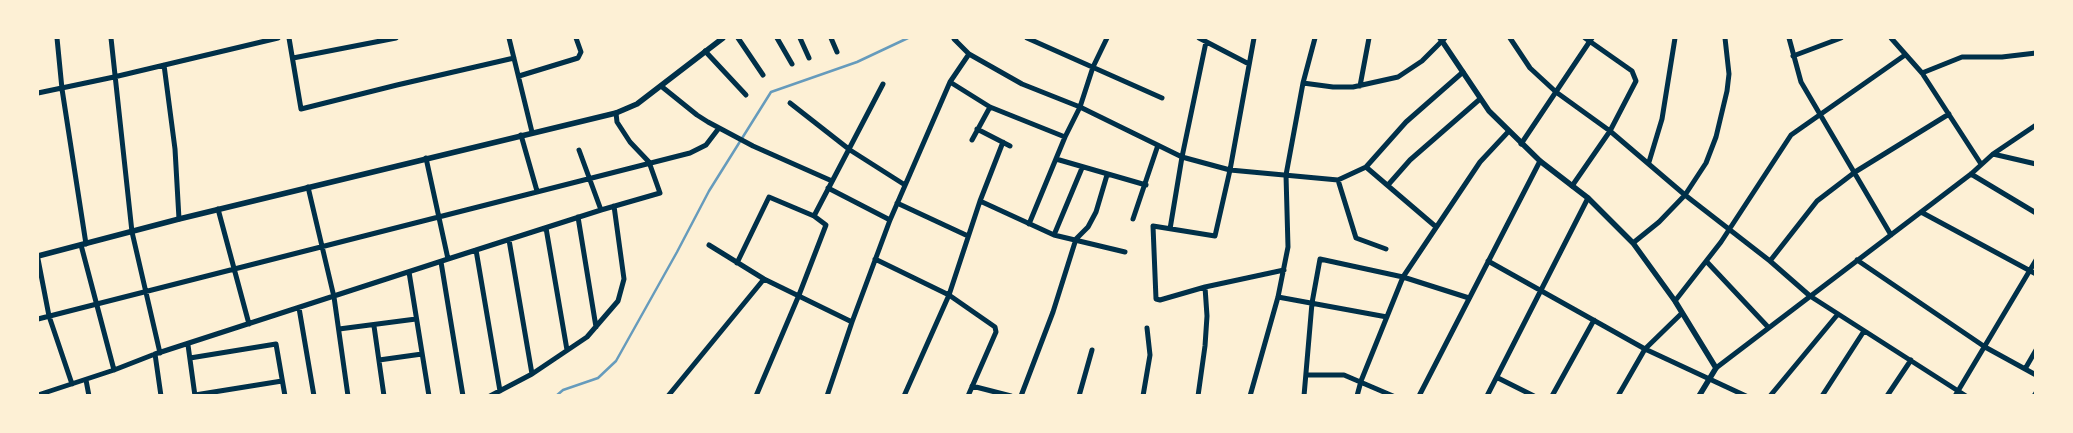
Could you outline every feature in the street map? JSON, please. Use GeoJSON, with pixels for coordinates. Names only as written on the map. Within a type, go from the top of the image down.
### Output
{"type":"FeatureCollection","features":[{"type":"Feature","properties":{"kind":"street"},"geometry":{"type":"LineString","coordinates":[[57,38],[62,89],[84,244],[114,370]]}},
{"type":"Feature","properties":{"kind":"street"},"geometry":{"type":"LineString","coordinates":[[111,38],[132,232],[146,292],[157,354],[161,396]]}},
{"type":"Feature","properties":{"kind":"street"},"geometry":{"type":"LineString","coordinates":[[38,93],[114,78],[278,38]]}},
{"type":"Feature","properties":{"kind":"street"},"geometry":{"type":"LineString","coordinates":[[289,38],[299,106],[303,109],[514,58]]}},
{"type":"Feature","properties":{"kind":"street"},"geometry":{"type":"LineString","coordinates":[[293,58],[374,40],[396,38]]}},
{"type":"Feature","properties":{"kind":"street"},"geometry":{"type":"LineString","coordinates":[[510,38],[532,132]]}},
{"type":"Feature","properties":{"kind":"street"},"geometry":{"type":"LineString","coordinates":[[519,76],[578,58],[581,52],[576,38]]}},
{"type":"Feature","properties":{"kind":"street"},"geometry":{"type":"LineString","coordinates":[[38,257],[218,209],[616,113],[637,104],[723,38]]}},
{"type":"Feature","properties":{"kind":"street"},"geometry":{"type":"LineString","coordinates":[[738,38],[763,74]]}},
{"type":"Feature","properties":{"kind":"street"},"geometry":{"type":"LineString","coordinates":[[777,38],[792,64]]}},
{"type":"Feature","properties":{"kind":"street"},"geometry":{"type":"LineString","coordinates":[[800,38],[808,58]]}},
{"type":"Feature","properties":{"kind":"street"},"geometry":{"type":"LineString","coordinates":[[831,38],[837,52]]}},
{"type":"Feature","properties":{"kind":"street"},"geometry":{"type":"LineString","coordinates":[[955,38],[969,54],[1022,84],[1080,107],[1182,157],[1230,170],[1338,180],[1366,167],[1406,122],[1463,72]]}},
{"type":"Feature","properties":{"kind":"street"},"geometry":{"type":"LineString","coordinates":[[1027,38],[1162,98]]}},
{"type":"Feature","properties":{"kind":"street"},"geometry":{"type":"LineString","coordinates":[[1029,224],[1065,137],[1080,107],[1093,67],[1107,38]]}},
{"type":"Feature","properties":{"kind":"street"},"geometry":{"type":"LineString","coordinates":[[1200,38],[1249,64]]}},
{"type":"Feature","properties":{"kind":"street"},"geometry":{"type":"LineString","coordinates":[[1254,38],[1230,170],[1215,236],[1153,226],[1156,299],[1160,300],[1205,287],[1284,270]]}},
{"type":"Feature","properties":{"kind":"street"},"geometry":{"type":"LineString","coordinates":[[1250,396],[1284,270],[1288,247],[1286,175],[1303,83],[1315,38]]}},
{"type":"Feature","properties":{"kind":"street"},"geometry":{"type":"LineString","coordinates":[[1360,86],[1369,38]]}},
{"type":"Feature","properties":{"kind":"street"},"geometry":{"type":"LineString","coordinates":[[1303,83],[1333,87],[1360,86],[1404,74],[1422,61],[1442,38],[1480,99],[1508,132],[1540,161],[1588,198],[1633,243],[1675,301],[1716,368]]}},
{"type":"Feature","properties":{"kind":"street"},"geometry":{"type":"LineString","coordinates":[[1510,38],[1530,68],[1556,92],[1649,162],[1685,194],[1770,261],[1810,296],[1911,360],[1957,393],[1966,396]]}},
{"type":"Feature","properties":{"kind":"street"},"geometry":{"type":"LineString","coordinates":[[1649,162],[1662,119],[1675,38]]}},
{"type":"Feature","properties":{"kind":"street"},"geometry":{"type":"LineString","coordinates":[[1633,243],[1659,222],[1685,194],[1706,163],[1722,112],[1729,74],[1725,38]]}},
{"type":"Feature","properties":{"kind":"street"},"geometry":{"type":"LineString","coordinates":[[1789,38],[1801,82],[1822,114],[1891,235]]}},
{"type":"Feature","properties":{"kind":"street"},"geometry":{"type":"LineString","coordinates":[[1793,56],[1842,38]]}},
{"type":"Feature","properties":{"kind":"street"},"geometry":{"type":"LineString","coordinates":[[1891,38],[1922,73],[1981,164]]}},
{"type":"Feature","properties":{"kind":"street"},"geometry":{"type":"LineString","coordinates":[[1521,144],[1589,39],[1632,71],[1636,78],[1610,131],[1572,186]]}},
{"type":"Feature","properties":{"kind":"street"},"geometry":{"type":"LineString","coordinates":[[1170,229],[1182,157],[1206,42]]}},
{"type":"Feature","properties":{"kind":"street"},"geometry":{"type":"LineString","coordinates":[[705,51],[746,95]]}},
{"type":"Feature","properties":{"kind":"street"},"geometry":{"type":"LineString","coordinates":[[1922,73],[1962,57],[2002,57],[2036,53]]}},
{"type":"Feature","properties":{"kind":"street"},"geometry":{"type":"LineString","coordinates":[[827,396],[852,322],[897,203],[950,82],[969,54]]}},
{"type":"Feature","properties":{"kind":"street"},"geometry":{"type":"LineString","coordinates":[[1675,301],[1707,262],[1791,135],[1906,55]]}},
{"type":"Feature","properties":{"kind":"street"},"geometry":{"type":"LineString","coordinates":[[164,65],[175,149],[179,219]]}},
{"type":"Feature","properties":{"kind":"street"},"geometry":{"type":"LineString","coordinates":[[950,82],[990,107],[1065,137]]}},
{"type":"Feature","properties":{"kind":"street"},"geometry":{"type":"LineString","coordinates":[[814,216],[883,84]]}},
{"type":"Feature","properties":{"kind":"street"},"geometry":{"type":"LineString","coordinates":[[661,86],[696,115],[753,146],[832,181]]}},
{"type":"Feature","properties":{"kind":"street"},"geometry":{"type":"LineString","coordinates":[[1388,186],[1410,160],[1480,99]]}},
{"type":"Feature","properties":{"kind":"street"},"geometry":{"type":"LineString","coordinates":[[790,103],[850,150],[905,184]]}},
{"type":"Feature","properties":{"kind":"street"},"geometry":{"type":"LineString","coordinates":[[972,140],[990,107]]}},
{"type":"Feature","properties":{"kind":"street"},"geometry":{"type":"LineString","coordinates":[[38,395],[53,393],[72,384],[157,354],[476,250],[660,193],[649,162],[630,142],[617,122],[616,113]]}},
{"type":"Feature","properties":{"kind":"street"},"geometry":{"type":"LineString","coordinates":[[1770,261],[1818,201],[1855,172],[1950,114]]}},
{"type":"Feature","properties":{"kind":"street"},"geometry":{"type":"LineString","coordinates":[[1699,396],[1716,368],[1971,174],[1993,154],[2036,125]]}},
{"type":"Feature","properties":{"kind":"street"},"geometry":{"type":"LineString","coordinates":[[38,319],[699,149],[721,128]]}},
{"type":"Feature","properties":{"kind":"street"},"geometry":{"type":"LineString","coordinates":[[977,129],[1010,146]]}},
{"type":"Feature","properties":{"kind":"street"},"geometry":{"type":"LineString","coordinates":[[1357,396],[1361,381],[1403,277],[1435,226],[1480,162],[1508,132]]}},
{"type":"Feature","properties":{"kind":"street"},"geometry":{"type":"LineString","coordinates":[[521,135],[537,191]]}},
{"type":"Feature","properties":{"kind":"street"},"geometry":{"type":"LineString","coordinates":[[904,396],[949,295],[980,201],[1003,142]]}},
{"type":"Feature","properties":{"kind":"street"},"geometry":{"type":"LineString","coordinates":[[1133,219],[1158,145]]}},
{"type":"Feature","properties":{"kind":"street"},"geometry":{"type":"LineString","coordinates":[[579,150],[601,210]]}},
{"type":"Feature","properties":{"kind":"street"},"geometry":{"type":"LineString","coordinates":[[1993,154],[2036,164]]}},
{"type":"Feature","properties":{"kind":"street"},"geometry":{"type":"LineString","coordinates":[[426,158],[448,259]]}},
{"type":"Feature","properties":{"kind":"street"},"geometry":{"type":"LineString","coordinates":[[1056,160],[1146,185]]}},
{"type":"Feature","properties":{"kind":"street"},"geometry":{"type":"LineString","coordinates":[[1419,396],[1540,161]]}},
{"type":"Feature","properties":{"kind":"street"},"geometry":{"type":"LineString","coordinates":[[1366,167],[1435,226]]}},
{"type":"Feature","properties":{"kind":"street"},"geometry":{"type":"LineString","coordinates":[[1054,235],[1082,168]]}},
{"type":"Feature","properties":{"kind":"street"},"geometry":{"type":"LineString","coordinates":[[1971,174],[2036,213]]}},
{"type":"Feature","properties":{"kind":"street"},"geometry":{"type":"LineString","coordinates":[[1021,396],[1053,312],[1076,239],[1088,227],[1096,212],[1107,175]]}},
{"type":"Feature","properties":{"kind":"street"},"geometry":{"type":"LineString","coordinates":[[1338,180],[1356,238],[1386,249]]}},
{"type":"Feature","properties":{"kind":"street"},"geometry":{"type":"LineString","coordinates":[[308,187],[334,297],[348,396]]}},
{"type":"Feature","properties":{"kind":"street"},"geometry":{"type":"LineString","coordinates":[[828,188],[890,220]]}},
{"type":"Feature","properties":{"kind":"street"},"geometry":{"type":"LineString","coordinates":[[737,263],[769,197],[814,216],[826,225],[799,295],[756,396]]}},
{"type":"Feature","properties":{"kind":"street"},"geometry":{"type":"LineString","coordinates":[[1487,396],[1498,378],[1540,290],[1588,198]]}},
{"type":"Feature","properties":{"kind":"street"},"geometry":{"type":"LineString","coordinates":[[980,201],[1054,235],[1125,252]]}},
{"type":"Feature","properties":{"kind":"street"},"geometry":{"type":"LineString","coordinates":[[897,203],[968,236]]}},
{"type":"Feature","properties":{"kind":"street"},"geometry":{"type":"LineString","coordinates":[[490,396],[532,374],[587,337],[618,301],[624,279],[614,206]]}},
{"type":"Feature","properties":{"kind":"street"},"geometry":{"type":"LineString","coordinates":[[218,209],[249,324]]}},
{"type":"Feature","properties":{"kind":"street"},"geometry":{"type":"LineString","coordinates":[[1921,212],[2036,274]]}},
{"type":"Feature","properties":{"kind":"street"},"geometry":{"type":"LineString","coordinates":[[578,218],[596,327]]}},
{"type":"Feature","properties":{"kind":"street"},"geometry":{"type":"LineString","coordinates":[[546,228],[567,350]]}},
{"type":"Feature","properties":{"kind":"street"},"geometry":{"type":"LineString","coordinates":[[509,240],[532,374]]}},
{"type":"Feature","properties":{"kind":"street"},"geometry":{"type":"LineString","coordinates":[[709,245],[764,279],[852,322]]}},
{"type":"Feature","properties":{"kind":"street"},"geometry":{"type":"LineString","coordinates":[[38,248],[49,316],[72,384]]}},
{"type":"Feature","properties":{"kind":"street"},"geometry":{"type":"LineString","coordinates":[[476,250],[500,391]]}},
{"type":"Feature","properties":{"kind":"street"},"geometry":{"type":"LineString","coordinates":[[875,259],[949,295],[994,327],[996,332],[968,396]]}},
{"type":"Feature","properties":{"kind":"street"},"geometry":{"type":"LineString","coordinates":[[1304,396],[1312,303],[1320,259],[1403,277],[1469,298]]}},
{"type":"Feature","properties":{"kind":"street"},"geometry":{"type":"LineString","coordinates":[[1858,260],[1985,347],[2036,375]]}},
{"type":"Feature","properties":{"kind":"street"},"geometry":{"type":"LineString","coordinates":[[1957,393],[2036,260]]}},
{"type":"Feature","properties":{"kind":"street"},"geometry":{"type":"LineString","coordinates":[[1488,261],[1645,348],[1746,396]]}},
{"type":"Feature","properties":{"kind":"street"},"geometry":{"type":"LineString","coordinates":[[440,262],[463,396]]}},
{"type":"Feature","properties":{"kind":"street"},"geometry":{"type":"LineString","coordinates":[[1707,262],[1768,327]]}},
{"type":"Feature","properties":{"kind":"street"},"geometry":{"type":"LineString","coordinates":[[408,272],[429,396]]}},
{"type":"Feature","properties":{"kind":"street"},"geometry":{"type":"LineString","coordinates":[[668,396],[764,279]]}},
{"type":"Feature","properties":{"kind":"street"},"geometry":{"type":"LineString","coordinates":[[1198,396],[1207,326],[1205,287]]}},
{"type":"Feature","properties":{"kind":"street"},"geometry":{"type":"LineString","coordinates":[[1278,297],[1387,317]]}},
{"type":"Feature","properties":{"kind":"street"},"geometry":{"type":"LineString","coordinates":[[299,308],[314,396]]}},
{"type":"Feature","properties":{"kind":"street"},"geometry":{"type":"LineString","coordinates":[[1618,396],[1645,348],[1682,313]]}},
{"type":"Feature","properties":{"kind":"street"},"geometry":{"type":"LineString","coordinates":[[1770,396],[1838,314]]}},
{"type":"Feature","properties":{"kind":"street"},"geometry":{"type":"LineString","coordinates":[[338,329],[374,326],[416,319]]}},
{"type":"Feature","properties":{"kind":"street"},"geometry":{"type":"LineString","coordinates":[[1552,396],[1594,320]]}},
{"type":"Feature","properties":{"kind":"street"},"geometry":{"type":"LineString","coordinates":[[374,326],[384,396]]}},
{"type":"Feature","properties":{"kind":"street"},"geometry":{"type":"LineString","coordinates":[[1143,396],[1150,355],[1147,328]]}},
{"type":"Feature","properties":{"kind":"street"},"geometry":{"type":"LineString","coordinates":[[1822,396],[1864,331]]}},
{"type":"Feature","properties":{"kind":"street"},"geometry":{"type":"LineString","coordinates":[[190,358],[276,344],[285,396]]}},
{"type":"Feature","properties":{"kind":"street"},"geometry":{"type":"LineString","coordinates":[[188,345],[195,395],[282,381]]}},
{"type":"Feature","properties":{"kind":"street"},"geometry":{"type":"LineString","coordinates":[[1079,396],[1092,350]]}},
{"type":"Feature","properties":{"kind":"street"},"geometry":{"type":"LineString","coordinates":[[2025,369],[2036,350]]}},
{"type":"Feature","properties":{"kind":"street"},"geometry":{"type":"LineString","coordinates":[[379,360],[422,354]]}},
{"type":"Feature","properties":{"kind":"street"},"geometry":{"type":"LineString","coordinates":[[1886,396],[1911,360]]}},
{"type":"Feature","properties":{"kind":"street"},"geometry":{"type":"LineString","coordinates":[[1306,375],[1344,376],[1361,381],[1393,396]]}},
{"type":"Feature","properties":{"kind":"street"},"geometry":{"type":"LineString","coordinates":[[1498,378],[1534,396]]}},
{"type":"Feature","properties":{"kind":"street"},"geometry":{"type":"LineString","coordinates":[[86,380],[88,396]]}},
{"type":"Feature","properties":{"kind":"street"},"geometry":{"type":"LineString","coordinates":[[972,386],[1011,396]]}},
{"type":"Feature","properties":{"kind":"waterway"},"geometry":{"type":"LineString","coordinates":[[556,396],[563,390],[598,378],[616,361],[709,191],[771,92],[857,62],[908,38]]}}]}
